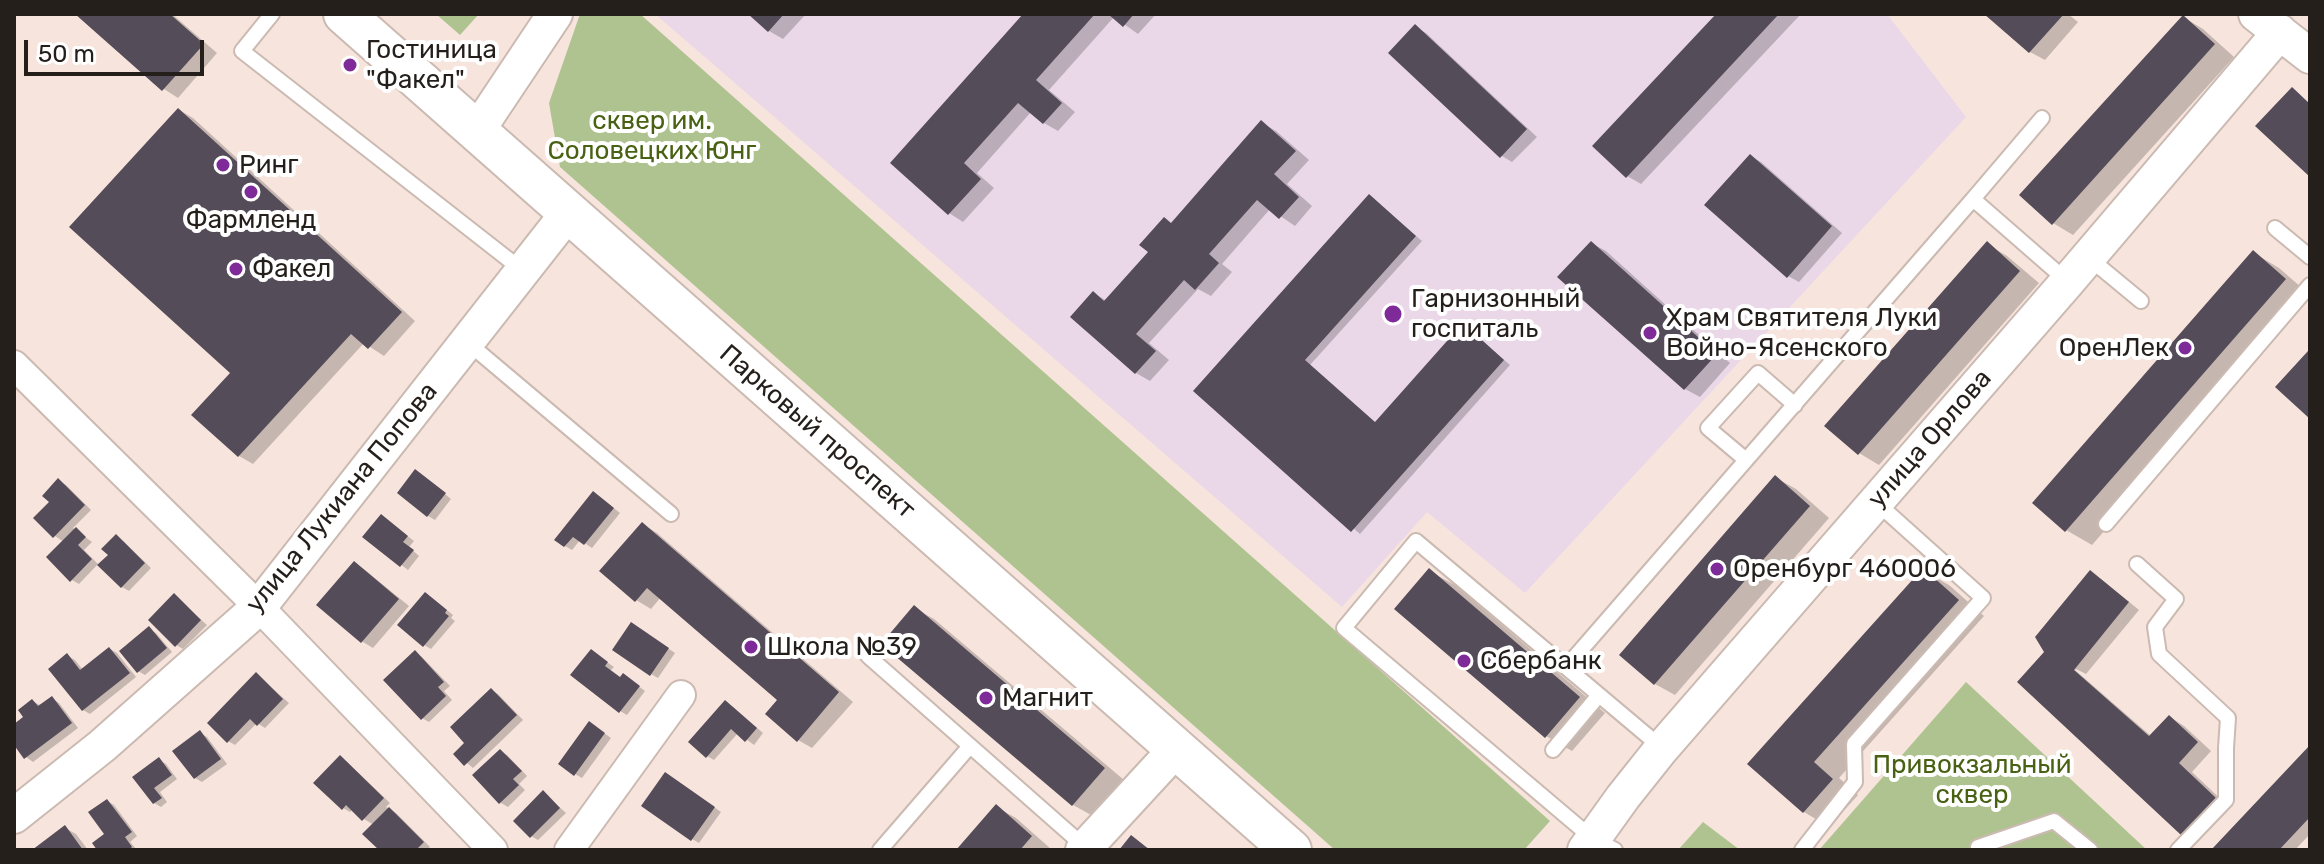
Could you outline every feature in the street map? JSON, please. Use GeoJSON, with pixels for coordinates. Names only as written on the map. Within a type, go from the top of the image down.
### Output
{"type":"FeatureCollection","features":[{"type":"Feature","properties":{"kind":"main road","name":"Парковый проспект"},"geometry":{"type":"LineString","coordinates":[[344,14],[1291,850]]}},
{"type":"Feature","properties":{"kind":"street"},"geometry":{"type":"LineString","coordinates":[[477,131],[555,14]]}},
{"type":"Feature","properties":{"kind":"street"},"geometry":{"type":"LineString","coordinates":[[2268,23],[2310,56]]}},
{"type":"Feature","properties":{"kind":"street","name":"улица Орлова"},"geometry":{"type":"LineString","coordinates":[[1597,846],[1662,748],[2078,269],[2268,23]]}},
{"type":"Feature","properties":{"kind":"street","name":"улица Лукиана Попова"},"geometry":{"type":"LineString","coordinates":[[14,816],[102,746],[259,607],[568,213]]}},
{"type":"Feature","properties":{"kind":"street"},"geometry":{"type":"LineString","coordinates":[[14,365],[259,607],[493,850]]}},
{"type":"Feature","properties":{"kind":"street"},"geometry":{"type":"LineString","coordinates":[[569,850],[681,695]]}},
{"type":"Feature","properties":{"kind":"street"},"geometry":{"type":"LineString","coordinates":[[1084,849],[1177,748]]}},
{"type":"Feature","properties":{"kind":"lane"},"geometry":{"type":"LineString","coordinates":[[272,14],[242,51],[522,271]]}},
{"type":"Feature","properties":{"kind":"lane"},"geometry":{"type":"LineString","coordinates":[[1567,666],[2042,118]]}},
{"type":"Feature","properties":{"kind":"lane"},"geometry":{"type":"LineString","coordinates":[[1973,199],[2078,269],[2141,301]]}},
{"type":"Feature","properties":{"kind":"lane"},"geometry":{"type":"LineString","coordinates":[[2275,228],[2310,257]]}},
{"type":"Feature","properties":{"kind":"lane"},"geometry":{"type":"LineString","coordinates":[[2106,524],[2310,285]]}},
{"type":"Feature","properties":{"kind":"lane"},"geometry":{"type":"LineString","coordinates":[[467,341],[671,514]]}},
{"type":"Feature","properties":{"kind":"lane"},"geometry":{"type":"LineString","coordinates":[[1746,460],[1708,428],[1758,373],[1795,405]]}},
{"type":"Feature","properties":{"kind":"lane"},"geometry":{"type":"LineString","coordinates":[[1802,850],[1855,782],[1854,744],[1983,598],[1875,502]]}},
{"type":"Feature","properties":{"kind":"lane"},"geometry":{"type":"LineString","coordinates":[[1597,846],[1344,628],[1416,541],[1662,748]]}},
{"type":"Feature","properties":{"kind":"lane"},"geometry":{"type":"LineString","coordinates":[[2137,564],[2176,599],[2155,627],[2159,654],[2228,718],[2226,800],[2178,850]]}},
{"type":"Feature","properties":{"kind":"lane"},"geometry":{"type":"LineString","coordinates":[[868,656],[1084,849]]}},
{"type":"Feature","properties":{"kind":"lane"},"geometry":{"type":"LineString","coordinates":[[1553,750],[1599,695]]}},
{"type":"Feature","properties":{"kind":"lane"},"geometry":{"type":"LineString","coordinates":[[880,850],[970,746]]}},
{"type":"Feature","properties":{"kind":"lane"},"geometry":{"type":"LineString","coordinates":[[1976,849],[2054,821],[2090,850]]}},
{"type":"Feature","properties":{"kind":"shaded area","name":"Гарнизонный госпиталь"},"geometry":{"type":"Polygon","coordinates":[[[655,14],[1887,14],[1966,117],[1525,593],[1427,512],[1342,607],[655,14]]]}},
{"type":"Feature","properties":{"kind":"green space"},"geometry":{"type":"Polygon","coordinates":[[[436,14],[479,14],[460,35],[436,14]]]}},
{"type":"Feature","properties":{"kind":"green space","name":"сквер им. Соловецких Юнг"},"geometry":{"type":"Polygon","coordinates":[[[580,14],[640,14],[1550,821],[1524,850],[1335,850],[560,167],[549,103],[580,14]]]}},
{"type":"Feature","properties":{"kind":"green space","name":"Привокзальный сквер"},"geometry":{"type":"Polygon","coordinates":[[[1966,682],[2147,850],[1819,850],[1966,682]]]}},
{"type":"Feature","properties":{"kind":"green space"},"geometry":{"type":"Polygon","coordinates":[[[1703,822],[1740,850],[1678,850],[1703,822]]]}},
{"type":"Feature","properties":{"kind":"building"},"geometry":{"type":"Polygon","coordinates":[[[75,14],[170,14],[204,44],[162,91],[75,14]]]}},
{"type":"Feature","properties":{"kind":"building"},"geometry":{"type":"Polygon","coordinates":[[[748,14],[784,14],[768,32],[748,14]]]}},
{"type":"Feature","properties":{"kind":"building"},"geometry":{"type":"Polygon","coordinates":[[[1023,14],[1095,14],[1036,80],[1062,103],[1043,124],[1018,103],[964,163],[981,179],[948,215],[890,163],[1023,14]]]}},
{"type":"Feature","properties":{"kind":"building"},"geometry":{"type":"Polygon","coordinates":[[[1108,14],[1134,14],[1123,27],[1108,14]]]}},
{"type":"Feature","properties":{"kind":"building"},"geometry":{"type":"Polygon","coordinates":[[[1716,14],[1779,14],[1626,178],[1592,146],[1716,14]]]}},
{"type":"Feature","properties":{"kind":"building"},"geometry":{"type":"Polygon","coordinates":[[[1984,14],[2064,14],[2029,53],[1984,14]]]}},
{"type":"Feature","properties":{"kind":"building"},"geometry":{"type":"Polygon","coordinates":[[[2183,15],[2215,44],[2052,225],[2019,195],[2183,15]]]}},
{"type":"Feature","properties":{"kind":"building"},"geometry":{"type":"Polygon","coordinates":[[[1415,24],[1527,129],[1500,158],[1388,53],[1415,24]]]}},
{"type":"Feature","properties":{"kind":"building"},"geometry":{"type":"Polygon","coordinates":[[[2292,87],[2310,104],[2310,177],[2255,126],[2292,87]]]}},
{"type":"Feature","properties":{"kind":"building","name":"Факел"},"geometry":{"type":"Polygon","coordinates":[[[178,108],[402,312],[368,349],[351,334],[238,457],[191,415],[230,373],[69,227],[178,108]]]}},
{"type":"Feature","properties":{"kind":"building"},"geometry":{"type":"Polygon","coordinates":[[[1261,120],[1296,151],[1274,174],[1299,197],[1279,219],[1257,200],[1209,254],[1219,263],[1195,290],[1184,280],[1136,334],[1156,351],[1135,374],[1070,317],[1093,291],[1104,301],[1148,252],[1139,245],[1164,217],[1171,223],[1261,120]]]}},
{"type":"Feature","properties":{"kind":"building"},"geometry":{"type":"Polygon","coordinates":[[[1750,154],[1832,226],[1787,278],[1704,205],[1750,154]]]}},
{"type":"Feature","properties":{"kind":"building"},"geometry":{"type":"Polygon","coordinates":[[[1369,194],[1416,236],[1305,360],[1375,422],[1463,323],[1504,360],[1351,532],[1193,391],[1369,194]]]}},
{"type":"Feature","properties":{"kind":"building"},"geometry":{"type":"Polygon","coordinates":[[[1591,241],[1717,354],[1684,390],[1557,277],[1591,241]]]}},
{"type":"Feature","properties":{"kind":"building"},"geometry":{"type":"Polygon","coordinates":[[[1987,241],[2020,271],[1858,455],[1824,426],[1987,241]]]}},
{"type":"Feature","properties":{"kind":"building"},"geometry":{"type":"Polygon","coordinates":[[[2253,250],[2286,279],[2065,532],[2032,503],[2253,250]]]}},
{"type":"Feature","properties":{"kind":"building"},"geometry":{"type":"Polygon","coordinates":[[[2310,352],[2310,419],[2275,387],[2310,352]]]}},
{"type":"Feature","properties":{"kind":"building"},"geometry":{"type":"Polygon","coordinates":[[[415,469],[446,493],[427,517],[397,493],[415,469]]]}},
{"type":"Feature","properties":{"kind":"building"},"geometry":{"type":"Polygon","coordinates":[[[1775,475],[1810,506],[1654,685],[1619,655],[1775,475]]]}},
{"type":"Feature","properties":{"kind":"building"},"geometry":{"type":"Polygon","coordinates":[[[58,478],[85,505],[53,538],[33,518],[49,502],[42,496],[58,478]]]}},
{"type":"Feature","properties":{"kind":"building"},"geometry":{"type":"Polygon","coordinates":[[[593,491],[614,508],[584,545],[573,537],[564,547],[554,540],[593,491]]]}},
{"type":"Feature","properties":{"kind":"building"},"geometry":{"type":"Polygon","coordinates":[[[381,514],[408,536],[403,542],[414,550],[400,567],[362,537],[381,514]]]}},
{"type":"Feature","properties":{"kind":"building","name":"Школа №39"},"geometry":{"type":"Polygon","coordinates":[[[642,522],[839,692],[797,742],[765,714],[777,700],[647,588],[635,602],[599,571],[642,522]]]}},
{"type":"Feature","properties":{"kind":"building"},"geometry":{"type":"Polygon","coordinates":[[[76,527],[86,537],[78,545],[92,559],[70,582],[46,557],[76,527]]]}},
{"type":"Feature","properties":{"kind":"building"},"geometry":{"type":"Polygon","coordinates":[[[116,534],[145,563],[121,588],[97,565],[108,555],[101,549],[116,534]]]}},
{"type":"Feature","properties":{"kind":"building"},"geometry":{"type":"Polygon","coordinates":[[[354,561],[399,599],[361,643],[316,605],[354,561]]]}},
{"type":"Feature","properties":{"kind":"building"},"geometry":{"type":"Polygon","coordinates":[[[1429,568],[1580,697],[1545,738],[1394,609],[1429,568]]]}},
{"type":"Feature","properties":{"kind":"building"},"geometry":{"type":"Polygon","coordinates":[[[1923,568],[1959,600],[1814,762],[1833,779],[1803,813],[1747,764],[1923,568]]]}},
{"type":"Feature","properties":{"kind":"building"},"geometry":{"type":"Polygon","coordinates":[[[2090,570],[2129,602],[2074,670],[2149,736],[2169,715],[2198,742],[2179,763],[2216,798],[2181,835],[2017,682],[2044,652],[2035,637],[2090,570]]]}},
{"type":"Feature","properties":{"kind":"building"},"geometry":{"type":"Polygon","coordinates":[[[425,592],[447,610],[445,613],[449,616],[423,647],[397,625],[425,592]]]}},
{"type":"Feature","properties":{"kind":"building"},"geometry":{"type":"Polygon","coordinates":[[[174,593],[201,620],[175,647],[148,620],[174,593]]]}},
{"type":"Feature","properties":{"kind":"building"},"geometry":{"type":"Polygon","coordinates":[[[914,605],[1105,768],[1072,806],[881,644],[914,605]]]}},
{"type":"Feature","properties":{"kind":"building"},"geometry":{"type":"Polygon","coordinates":[[[631,622],[669,648],[650,676],[612,650],[631,622]]]}},
{"type":"Feature","properties":{"kind":"building"},"geometry":{"type":"Polygon","coordinates":[[[149,626],[167,648],[137,673],[119,651],[149,626]]]}},
{"type":"Feature","properties":{"kind":"building"},"geometry":{"type":"Polygon","coordinates":[[[109,647],[130,673],[82,711],[48,669],[67,653],[80,670],[109,647]]]}},
{"type":"Feature","properties":{"kind":"building"},"geometry":{"type":"Polygon","coordinates":[[[591,649],[608,662],[605,666],[620,677],[623,673],[640,686],[619,713],[570,675],[591,649]]]}},
{"type":"Feature","properties":{"kind":"building"},"geometry":{"type":"Polygon","coordinates":[[[415,650],[444,682],[438,687],[446,696],[421,720],[383,680],[415,650]]]}},
{"type":"Feature","properties":{"kind":"building"},"geometry":{"type":"Polygon","coordinates":[[[256,672],[283,699],[257,726],[250,719],[227,743],[207,723],[256,672]]]}},
{"type":"Feature","properties":{"kind":"building"},"geometry":{"type":"Polygon","coordinates":[[[491,688],[517,715],[464,766],[453,754],[464,743],[450,727],[491,688]]]}},
{"type":"Feature","properties":{"kind":"building"},"geometry":{"type":"Polygon","coordinates":[[[52,696],[72,723],[24,759],[14,745],[14,724],[23,717],[18,710],[32,699],[38,706],[52,696]]]}},
{"type":"Feature","properties":{"kind":"building"},"geometry":{"type":"Polygon","coordinates":[[[725,700],[757,728],[745,742],[731,729],[706,758],[688,742],[725,700]]]}},
{"type":"Feature","properties":{"kind":"building"},"geometry":{"type":"Polygon","coordinates":[[[589,721],[605,733],[574,776],[558,764],[589,721]]]}},
{"type":"Feature","properties":{"kind":"building"},"geometry":{"type":"Polygon","coordinates":[[[200,730],[221,759],[194,779],[172,751],[200,730]]]}},
{"type":"Feature","properties":{"kind":"building"},"geometry":{"type":"Polygon","coordinates":[[[2310,745],[2310,817],[2279,850],[2211,850],[2310,745]]]}},
{"type":"Feature","properties":{"kind":"building"},"geometry":{"type":"Polygon","coordinates":[[[500,749],[522,771],[513,779],[519,785],[499,804],[472,775],[500,749]]]}},
{"type":"Feature","properties":{"kind":"building"},"geometry":{"type":"Polygon","coordinates":[[[340,755],[384,798],[362,821],[346,805],[342,810],[313,783],[340,755]]]}},
{"type":"Feature","properties":{"kind":"building"},"geometry":{"type":"Polygon","coordinates":[[[159,757],[172,775],[154,788],[162,798],[153,804],[132,777],[159,757]]]}},
{"type":"Feature","properties":{"kind":"building"},"geometry":{"type":"Polygon","coordinates":[[[665,772],[715,807],[691,841],[641,806],[665,772]]]}},
{"type":"Feature","properties":{"kind":"building"},"geometry":{"type":"Polygon","coordinates":[[[543,790],[560,808],[530,838],[513,821],[543,790]]]}},
{"type":"Feature","properties":{"kind":"building"},"geometry":{"type":"Polygon","coordinates":[[[107,799],[132,832],[125,837],[132,847],[129,850],[97,850],[92,843],[104,834],[88,812],[107,799]]]}},
{"type":"Feature","properties":{"kind":"building"},"geometry":{"type":"Polygon","coordinates":[[[996,804],[1032,836],[1020,850],[956,850],[996,804]]]}},
{"type":"Feature","properties":{"kind":"building"},"geometry":{"type":"Polygon","coordinates":[[[389,807],[424,842],[416,850],[379,850],[362,834],[389,807]]]}},
{"type":"Feature","properties":{"kind":"building"},"geometry":{"type":"Polygon","coordinates":[[[65,825],[83,850],[32,850],[65,825]]]}},
{"type":"Feature","properties":{"kind":"building"},"geometry":{"type":"Polygon","coordinates":[[[1131,835],[1150,850],[1119,850],[1131,835]]]}},
{"type":"Feature","properties":{"kind":"place","name":"Гостиница \"Факел\""},"geometry":{"type":"Point","coordinates":[350,65]}},
{"type":"Feature","properties":{"kind":"place","name":"Ринг"},"geometry":{"type":"Point","coordinates":[223,165]}},
{"type":"Feature","properties":{"kind":"place","name":"Фармленд"},"geometry":{"type":"Point","coordinates":[251,192]}},
{"type":"Feature","properties":{"kind":"place","name":"Факел"},"geometry":{"type":"Point","coordinates":[236,269]}},
{"type":"Feature","properties":{"kind":"place","name":"Гарнизонный госпиталь"},"geometry":{"type":"Point","coordinates":[1393,314]}},
{"type":"Feature","properties":{"kind":"place","name":"Храм Святителя Луки Войно-Ясенского"},"geometry":{"type":"Point","coordinates":[1650,333]}},
{"type":"Feature","properties":{"kind":"place","name":"ОренЛек"},"geometry":{"type":"Point","coordinates":[2185,348]}},
{"type":"Feature","properties":{"kind":"place","name":"Оренбург 460006"},"geometry":{"type":"Point","coordinates":[1717,569]}},
{"type":"Feature","properties":{"kind":"place","name":"Школа №39"},"geometry":{"type":"Point","coordinates":[751,647]}},
{"type":"Feature","properties":{"kind":"place","name":"Сбербанк"},"geometry":{"type":"Point","coordinates":[1464,661]}},
{"type":"Feature","properties":{"kind":"place","name":"Магнит"},"geometry":{"type":"Point","coordinates":[986,698]}}]}
